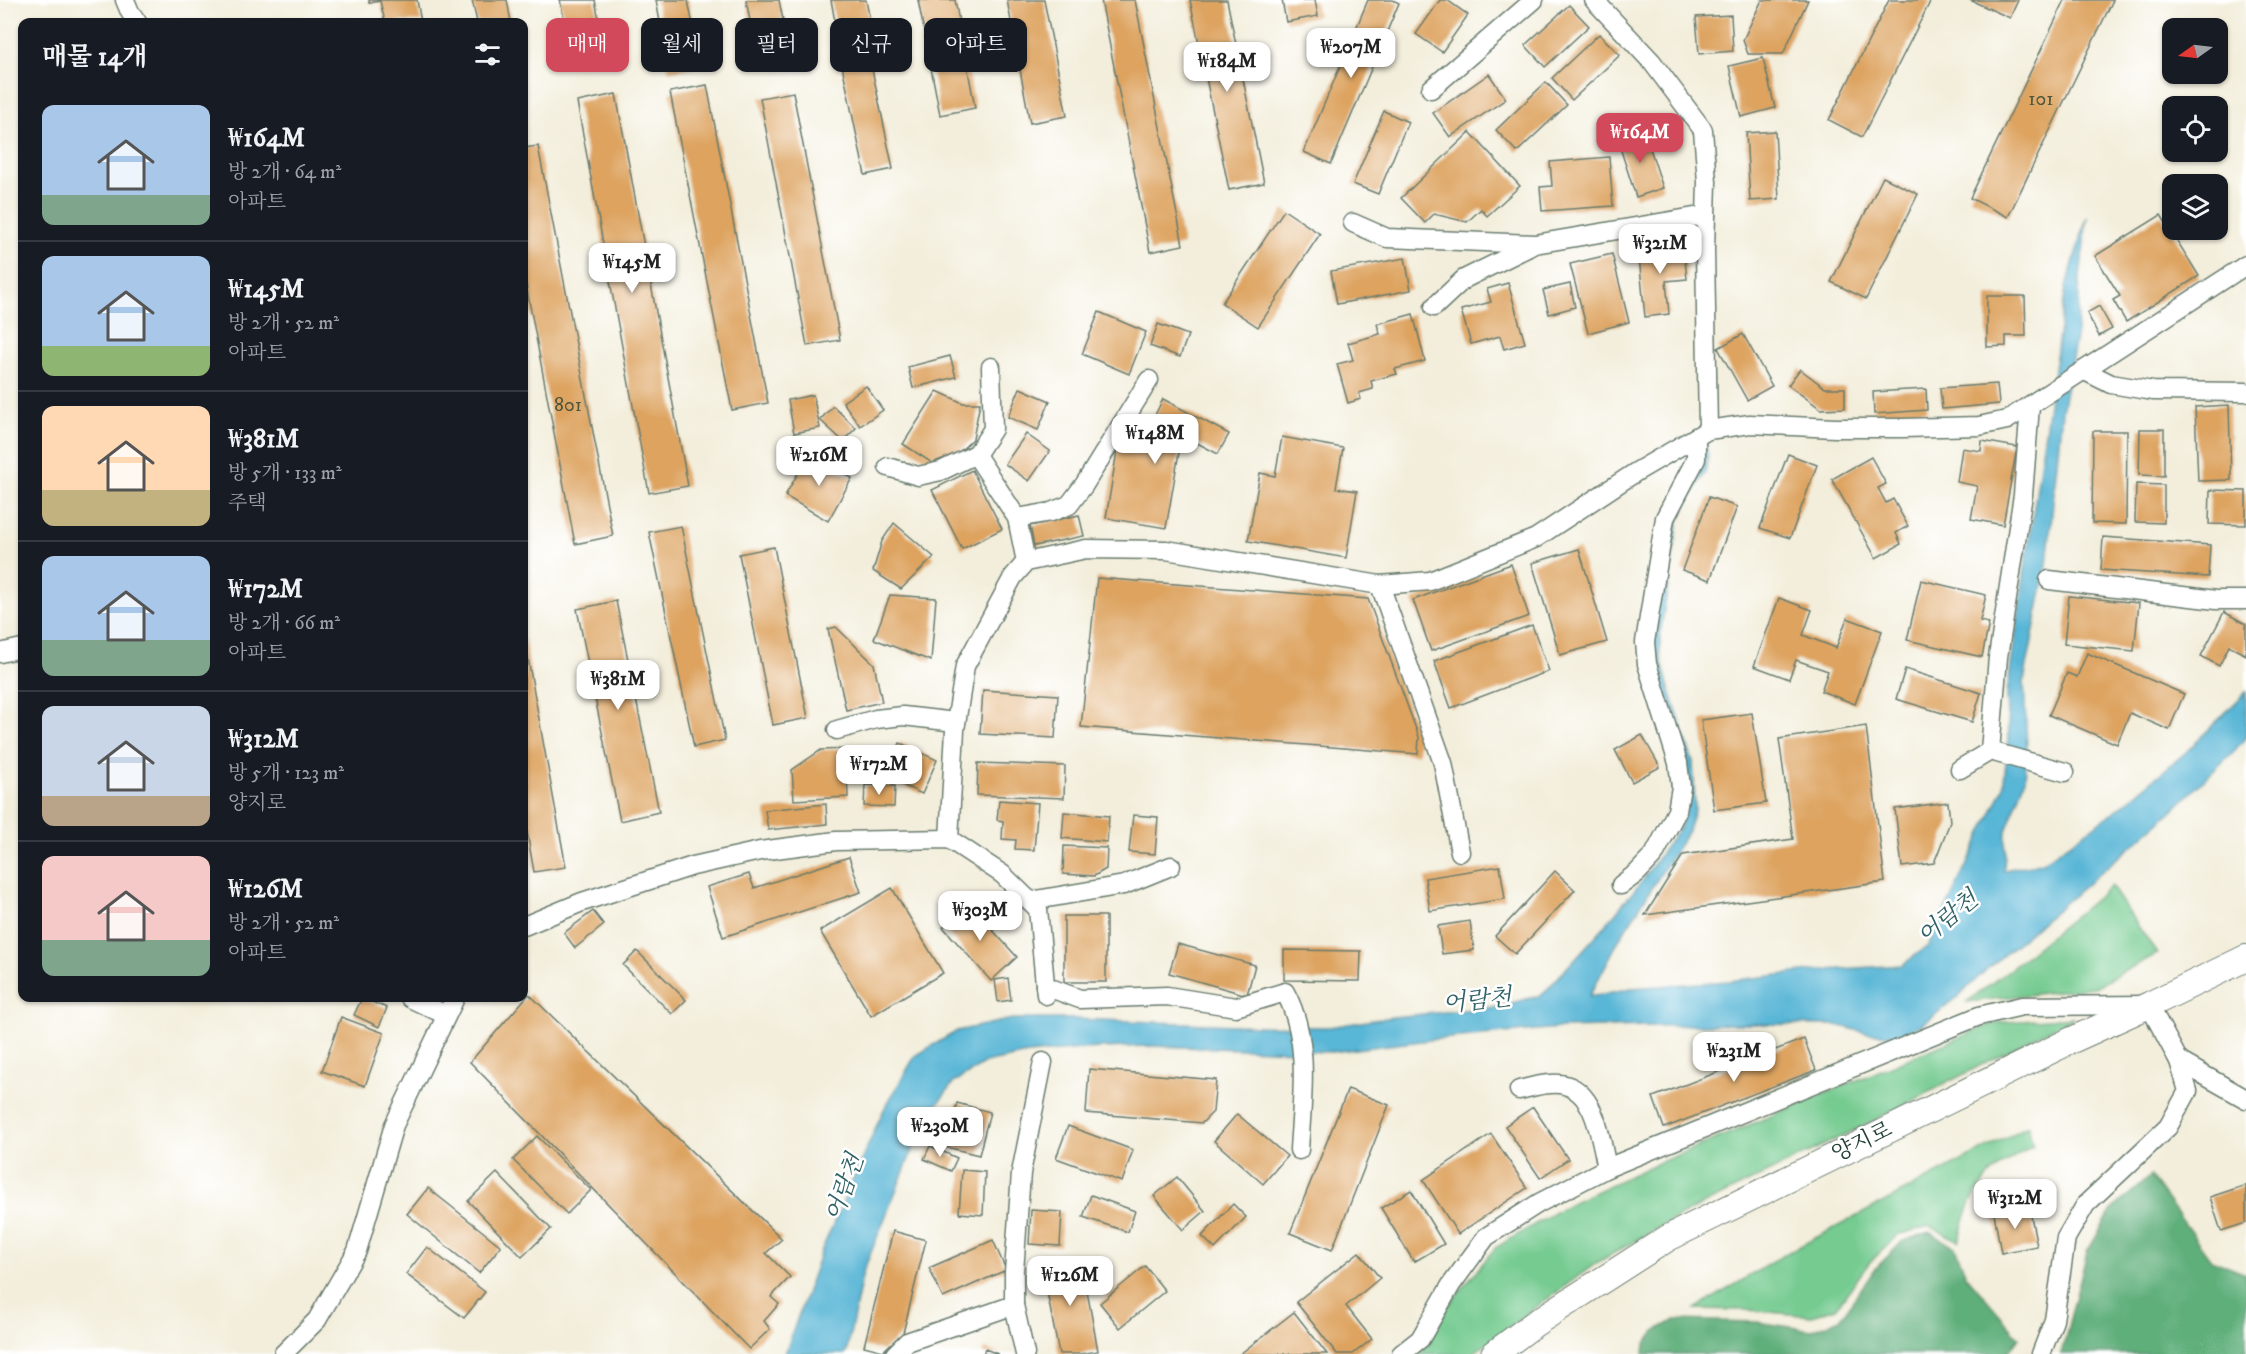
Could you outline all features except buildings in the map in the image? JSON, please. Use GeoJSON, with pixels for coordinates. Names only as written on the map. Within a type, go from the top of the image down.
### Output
{"type":"FeatureCollection","features":[{"type":"Feature","properties":{"kind":"street"},"geometry":{"type":"LineString","coordinates":[[125,0],[135,18]]}},
{"type":"Feature","properties":{"kind":"street"},"geometry":{"type":"LineString","coordinates":[[1431,89],[1534,0]]}},
{"type":"Feature","properties":{"kind":"street"},"geometry":{"type":"LineString","coordinates":[[1594,0],[1652,62],[1703,130],[1706,215],[1702,434],[1696,459],[1665,518],[1645,642],[1653,683],[1678,763],[1681,787],[1677,811],[1654,855],[1637,873],[1621,885]]}},
{"type":"Feature","properties":{"kind":"street"},"geometry":{"type":"LineString","coordinates":[[1353,223],[1387,238],[1535,244],[1706,215]]}},
{"type":"Feature","properties":{"kind":"street"},"geometry":{"type":"LineString","coordinates":[[1434,308],[1464,279],[1535,244]]}},
{"type":"Feature","properties":{"kind":"street"},"geometry":{"type":"LineString","coordinates":[[949,839],[956,722],[965,666],[1013,577],[1026,562],[1086,549],[1166,550],[1380,585],[1430,581],[1536,538],[1636,472],[1702,434],[1750,424],[1835,428],[1979,426],[2007,420],[2246,265]]}},
{"type":"Feature","properties":{"kind":"street"},"geometry":{"type":"LineString","coordinates":[[888,467],[918,476],[941,471],[976,454],[993,429],[991,367]]}},
{"type":"Feature","properties":{"kind":"street"},"geometry":{"type":"LineString","coordinates":[[2080,374],[2111,384],[2153,391],[2246,392]]}},
{"type":"Feature","properties":{"kind":"street"},"geometry":{"type":"LineString","coordinates":[[1017,518],[1051,512],[1068,505],[1084,485],[1149,380]]}},
{"type":"Feature","properties":{"kind":"street"},"geometry":{"type":"LineString","coordinates":[[1990,751],[1998,657],[2023,495],[2031,406]]}},
{"type":"Feature","properties":{"kind":"street"},"geometry":{"type":"LineString","coordinates":[[976,454],[1017,518],[1026,562]]}},
{"type":"Feature","properties":{"kind":"street"},"geometry":{"type":"LineString","coordinates":[[2049,580],[2216,600],[2246,600]]}},
{"type":"Feature","properties":{"kind":"street"},"geometry":{"type":"LineString","coordinates":[[1380,585],[1443,763],[1460,852]]}},
{"type":"Feature","properties":{"kind":"street"},"geometry":{"type":"LineString","coordinates":[[0,653],[18,649]]}},
{"type":"Feature","properties":{"kind":"street"},"geometry":{"type":"LineString","coordinates":[[837,730],[876,719],[903,716],[956,722]]}},
{"type":"Feature","properties":{"kind":"street"},"geometry":{"type":"LineString","coordinates":[[1960,769],[1990,751],[2066,772]]}},
{"type":"Feature","properties":{"kind":"street"},"geometry":{"type":"LineString","coordinates":[[528,924],[593,898],[693,867],[760,851],[836,841],[949,839],[1002,874],[1038,909],[1046,991],[1080,999],[1167,996],[1236,1007],[1285,992],[1294,1007],[1304,1065],[1299,1150]]}},
{"type":"Feature","properties":{"kind":"street"},"geometry":{"type":"LineString","coordinates":[[1030,901],[1124,885],[1171,866]]}},
{"type":"Feature","properties":{"kind":"street","name":"양지로"},"geometry":{"type":"LineString","coordinates":[[1494,1354],[1534,1324],[1668,1238],[2040,1055],[2246,958]]}},
{"type":"Feature","properties":{"kind":"street"},"geometry":{"type":"LineString","coordinates":[[419,1002],[446,1015]]}},
{"type":"Feature","properties":{"kind":"street"},"geometry":{"type":"LineString","coordinates":[[283,1354],[317,1320],[357,1251],[394,1125],[453,1002]]}},
{"type":"Feature","properties":{"kind":"street"},"geometry":{"type":"LineString","coordinates":[[1401,1354],[1420,1339],[1451,1285],[1486,1237],[1539,1203],[1607,1168],[1979,1016],[2022,1006],[2149,1005],[2179,1061],[2188,1091],[2168,1127],[2086,1204],[2066,1238],[2054,1320],[2041,1354]]}},
{"type":"Feature","properties":{"kind":"street"},"geometry":{"type":"LineString","coordinates":[[2179,1061],[2246,1100]]}},
{"type":"Feature","properties":{"kind":"street"},"geometry":{"type":"LineString","coordinates":[[1025,1354],[1014,1305],[1014,1272],[1021,1173],[1043,1062]]}},
{"type":"Feature","properties":{"kind":"street"},"geometry":{"type":"LineString","coordinates":[[1519,1090],[1553,1083],[1572,1086],[1588,1101],[1599,1130],[1607,1168]]}},
{"type":"Feature","properties":{"kind":"street"},"geometry":{"type":"LineString","coordinates":[[895,1354],[907,1342],[1014,1305]]}},
{"type":"Feature","properties":{"kind":"green space"},"geometry":{"type":"Polygon","coordinates":[[[2111,886],[2157,954],[2095,987],[1967,1002],[2014,966],[2111,886]]]}},
{"type":"Feature","properties":{"kind":"green space"},"geometry":{"type":"Polygon","coordinates":[[[2074,1017],[1889,1113],[1678,1217],[1598,1262],[1472,1354],[1419,1354],[1428,1344],[1448,1306],[1495,1248],[1567,1205],[1651,1166],[1994,1023],[2074,1017]]]}},
{"type":"Feature","properties":{"kind":"green space"},"geometry":{"type":"Polygon","coordinates":[[[2028,1126],[2033,1146],[2004,1164],[1983,1183],[1968,1208],[1959,1241],[1929,1226],[1899,1235],[1869,1263],[1836,1308],[1812,1316],[1748,1310],[1695,1309],[1787,1253],[2028,1126]]]}},
{"type":"Feature","properties":{"kind":"green space"},"geometry":{"type":"Polygon","coordinates":[[[2150,1176],[2211,1260],[2246,1274],[2246,1354],[2061,1354],[2087,1252],[2112,1210],[2150,1176]]]}},
{"type":"Feature","properties":{"kind":"green space"},"geometry":{"type":"Polygon","coordinates":[[[1929,1232],[1955,1247],[1966,1275],[2019,1337],[2007,1354],[1644,1354],[1645,1344],[1655,1331],[1675,1320],[1757,1322],[1812,1330],[1840,1319],[1875,1269],[1903,1241],[1929,1232]]]}},
{"type":"Feature","properties":{"kind":"water","name":"어람천"},"geometry":{"type":"Polygon","coordinates":[[[2087,217],[2077,332],[2062,411],[2047,565],[2024,681],[2027,748],[2025,781],[2006,831],[2004,870],[2041,863],[2113,813],[2185,753],[2246,692],[2246,737],[2169,814],[1986,970],[1958,997],[1923,1024],[1899,1036],[1867,1033],[1837,1025],[1744,1024],[1559,1028],[1331,1052],[1148,1046],[1028,1054],[985,1063],[953,1083],[924,1122],[863,1272],[846,1354],[785,1354],[820,1254],[883,1111],[915,1056],[957,1031],[1012,1019],[1329,1027],[1393,1017],[1496,1007],[1542,995],[1641,882],[1679,828],[1689,801],[1687,766],[1655,667],[1652,646],[1663,539],[1700,461],[1705,442],[1708,456],[1705,472],[1679,520],[1660,634],[1660,655],[1693,762],[1695,807],[1688,831],[1620,938],[1589,997],[1631,988],[1902,965],[1928,946],[2003,789],[2009,738],[2007,693],[2066,287],[2087,217]]]}}]}
